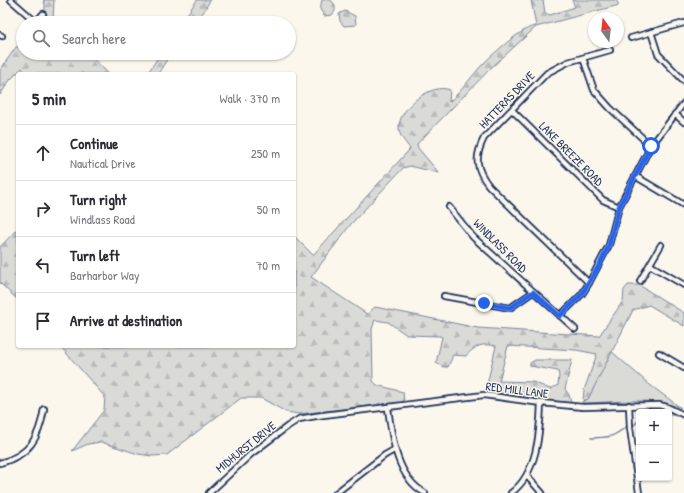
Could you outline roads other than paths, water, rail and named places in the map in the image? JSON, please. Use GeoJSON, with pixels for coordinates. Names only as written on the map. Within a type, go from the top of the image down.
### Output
{"type":"FeatureCollection","features":[{"type":"Feature","properties":{"kind":"street"},"geometry":{"type":"LineString","coordinates":[[11,0],[28,16]]}},
{"type":"Feature","properties":{"kind":"street"},"geometry":{"type":"LineString","coordinates":[[631,38],[684,23]]}},
{"type":"Feature","properties":{"kind":"street"},"geometry":{"type":"LineString","coordinates":[[651,32],[658,54],[684,81]]}},
{"type":"Feature","properties":{"kind":"street","name":"HATTERAS DRIVE"},"geometry":{"type":"LineString","coordinates":[[589,283],[489,186],[480,174],[477,164],[480,146],[484,138],[547,73],[568,62],[610,50]]}},
{"type":"Feature","properties":{"kind":"street"},"geometry":{"type":"LineString","coordinates":[[583,58],[594,90],[610,108],[651,146]]}},
{"type":"Feature","properties":{"kind":"street"},"geometry":{"type":"LineString","coordinates":[[560,316],[582,294],[589,283],[609,245],[619,207],[635,176],[651,146],[684,103]]}},
{"type":"Feature","properties":{"kind":"street","name":"LAKE BREEZE ROAD"},"geometry":{"type":"LineString","coordinates":[[512,110],[603,200],[619,207]]}},
{"type":"Feature","properties":{"kind":"street"},"geometry":{"type":"LineString","coordinates":[[675,114],[684,122]]}},
{"type":"Feature","properties":{"kind":"street"},"geometry":{"type":"LineString","coordinates":[[635,176],[684,205]]}},
{"type":"Feature","properties":{"kind":"street","name":"WINDLASS ROAD"},"geometry":{"type":"LineString","coordinates":[[449,207],[473,237],[575,329]]}},
{"type":"Feature","properties":{"kind":"street"},"geometry":{"type":"LineString","coordinates":[[640,281],[661,245]]}},
{"type":"Feature","properties":{"kind":"street"},"geometry":{"type":"LineString","coordinates":[[650,265],[684,285]]}},
{"type":"Feature","properties":{"kind":"street"},"geometry":{"type":"LineString","coordinates":[[444,296],[510,308],[533,292]]}},
{"type":"Feature","properties":{"kind":"street"},"geometry":{"type":"LineString","coordinates":[[659,353],[684,368]]}},
{"type":"Feature","properties":{"kind":"street","name":"RED MILL LANE"},"geometry":{"type":"LineString","coordinates":[[299,419],[484,395],[583,407],[667,406],[684,415]]}},
{"type":"Feature","properties":{"kind":"street"},"geometry":{"type":"LineString","coordinates":[[511,493],[518,488],[527,476],[534,457],[541,403]]}},
{"type":"Feature","properties":{"kind":"street"},"geometry":{"type":"LineString","coordinates":[[629,406],[630,428],[639,493]]}},
{"type":"Feature","properties":{"kind":"street"},"geometry":{"type":"LineString","coordinates":[[388,408],[394,450],[406,475],[420,490],[426,493]]}},
{"type":"Feature","properties":{"kind":"street"},"geometry":{"type":"LineString","coordinates":[[0,463],[14,459],[26,451],[36,437],[44,409]]}},
{"type":"Feature","properties":{"kind":"street","name":"MIDHURST DRIVE"},"geometry":{"type":"LineString","coordinates":[[209,493],[251,454],[299,419]]}},
{"type":"Feature","properties":{"kind":"street"},"geometry":{"type":"LineString","coordinates":[[336,493],[385,455],[394,450]]}},
{"type":"Feature","properties":{"kind":"street"},"geometry":{"type":"LineString","coordinates":[[527,476],[542,493]]}},
{"type":"Feature","properties":{"kind":"waterway"},"geometry":{"type":"LineString","coordinates":[[672,415],[677,416]]}},
{"type":"Feature","properties":{"kind":"waterway"},"geometry":{"type":"LineString","coordinates":[[591,438],[610,436],[626,427]]}}]}
